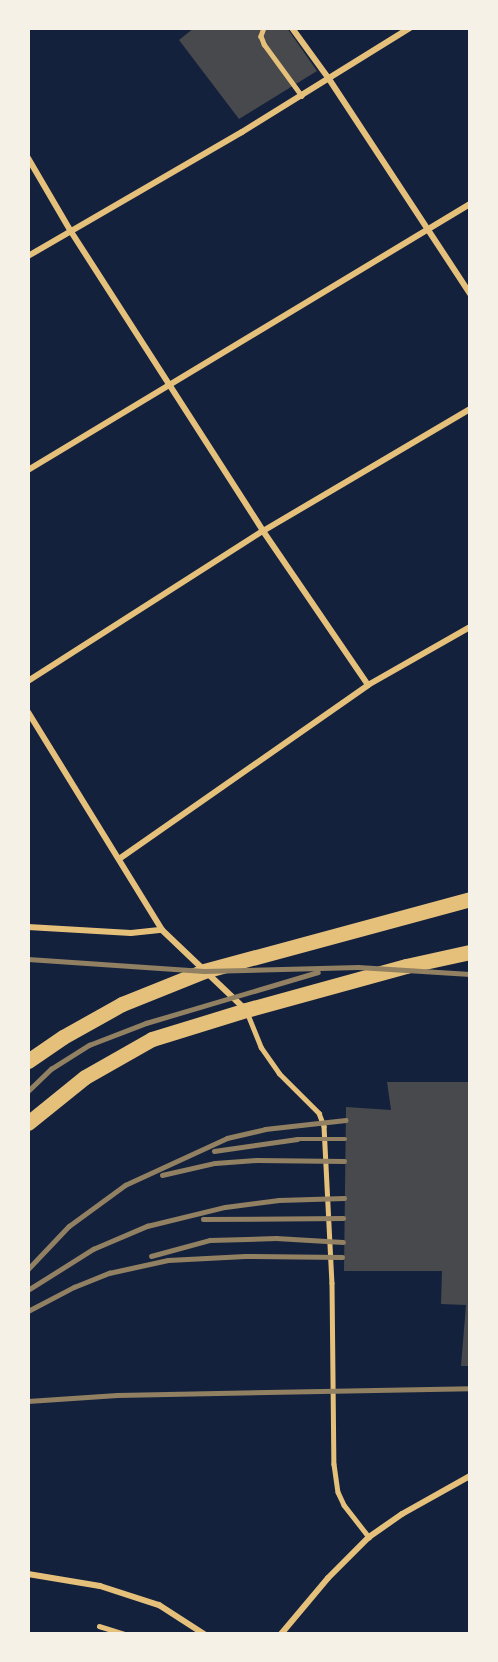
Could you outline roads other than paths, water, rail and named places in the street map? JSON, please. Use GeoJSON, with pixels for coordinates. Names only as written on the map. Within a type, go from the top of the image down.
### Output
{"type":"FeatureCollection","features":[{"type":"Feature","properties":{"kind":"main road"},"geometry":{"type":"LineString","coordinates":[[28,1061],[63,1037],[122,1004],[204,971],[470,899]]}},
{"type":"Feature","properties":{"kind":"main road"},"geometry":{"type":"LineString","coordinates":[[28,1123],[85,1077],[152,1039],[246,1010],[406,966],[470,952]]}},
{"type":"Feature","properties":{"kind":"street"},"geometry":{"type":"LineString","coordinates":[[292,28],[329,79],[470,294]]}},
{"type":"Feature","properties":{"kind":"street"},"geometry":{"type":"LineString","coordinates":[[28,256],[302,96],[410,28]]}},
{"type":"Feature","properties":{"kind":"street"},"geometry":{"type":"LineString","coordinates":[[28,158],[70,230],[262,531],[368,685]]}},
{"type":"Feature","properties":{"kind":"street"},"geometry":{"type":"LineString","coordinates":[[28,470],[470,204]]}},
{"type":"Feature","properties":{"kind":"street"},"geometry":{"type":"LineString","coordinates":[[28,681],[262,531],[470,409]]}},
{"type":"Feature","properties":{"kind":"street"},"geometry":{"type":"LineString","coordinates":[[119,859],[368,685],[470,627]]}},
{"type":"Feature","properties":{"kind":"street"},"geometry":{"type":"LineString","coordinates":[[28,712],[162,930],[246,1010]]}},
{"type":"Feature","properties":{"kind":"street"},"geometry":{"type":"LineString","coordinates":[[28,927],[130,933],[162,930]]}},
{"type":"Feature","properties":{"kind":"street"},"geometry":{"type":"LineString","coordinates":[[281,1634],[327,1578],[369,1538],[402,1514],[470,1476]]}},
{"type":"Feature","properties":{"kind":"street"},"geometry":{"type":"LineString","coordinates":[[28,1574],[100,1586],[159,1605],[204,1634]]}},
{"type":"Feature","properties":{"kind":"lane"},"geometry":{"type":"LineString","coordinates":[[264,28],[261,36],[264,44],[302,96]]}},
{"type":"Feature","properties":{"kind":"lane"},"geometry":{"type":"LineString","coordinates":[[246,1010],[261,1047],[279,1073],[319,1113],[324,1126],[332,1282],[334,1464],[338,1492],[369,1538]]}},
{"type":"Feature","properties":{"kind":"lane"},"geometry":{"type":"LineString","coordinates":[[99,1626],[125,1634]]}},
{"type":"Feature","properties":{"kind":"railway"},"geometry":{"type":"LineString","coordinates":[[28,959],[204,971],[358,967],[470,974]]}},
{"type":"Feature","properties":{"kind":"railway"},"geometry":{"type":"LineString","coordinates":[[28,1091],[51,1069],[89,1045],[146,1023],[318,972]]}},
{"type":"Feature","properties":{"kind":"railway"},"geometry":{"type":"LineString","coordinates":[[28,1269],[69,1226],[125,1185],[227,1138],[265,1129],[345,1120]]}},
{"type":"Feature","properties":{"kind":"railway"},"geometry":{"type":"LineString","coordinates":[[214,1151],[297,1139],[345,1139]]}},
{"type":"Feature","properties":{"kind":"railway"},"geometry":{"type":"LineString","coordinates":[[162,1175],[215,1163],[257,1160],[344,1161]]}},
{"type":"Feature","properties":{"kind":"railway"},"geometry":{"type":"LineString","coordinates":[[28,1290],[93,1249],[147,1226],[225,1207],[279,1200],[344,1198]]}},
{"type":"Feature","properties":{"kind":"railway"},"geometry":{"type":"LineString","coordinates":[[203,1219],[343,1218]]}},
{"type":"Feature","properties":{"kind":"railway"},"geometry":{"type":"LineString","coordinates":[[151,1256],[210,1240],[276,1238],[343,1242]]}},
{"type":"Feature","properties":{"kind":"railway"},"geometry":{"type":"LineString","coordinates":[[28,1311],[74,1287],[109,1273],[168,1260],[245,1256],[342,1257]]}},
{"type":"Feature","properties":{"kind":"railway"},"geometry":{"type":"LineString","coordinates":[[28,1401],[117,1395],[470,1388]]}}]}
